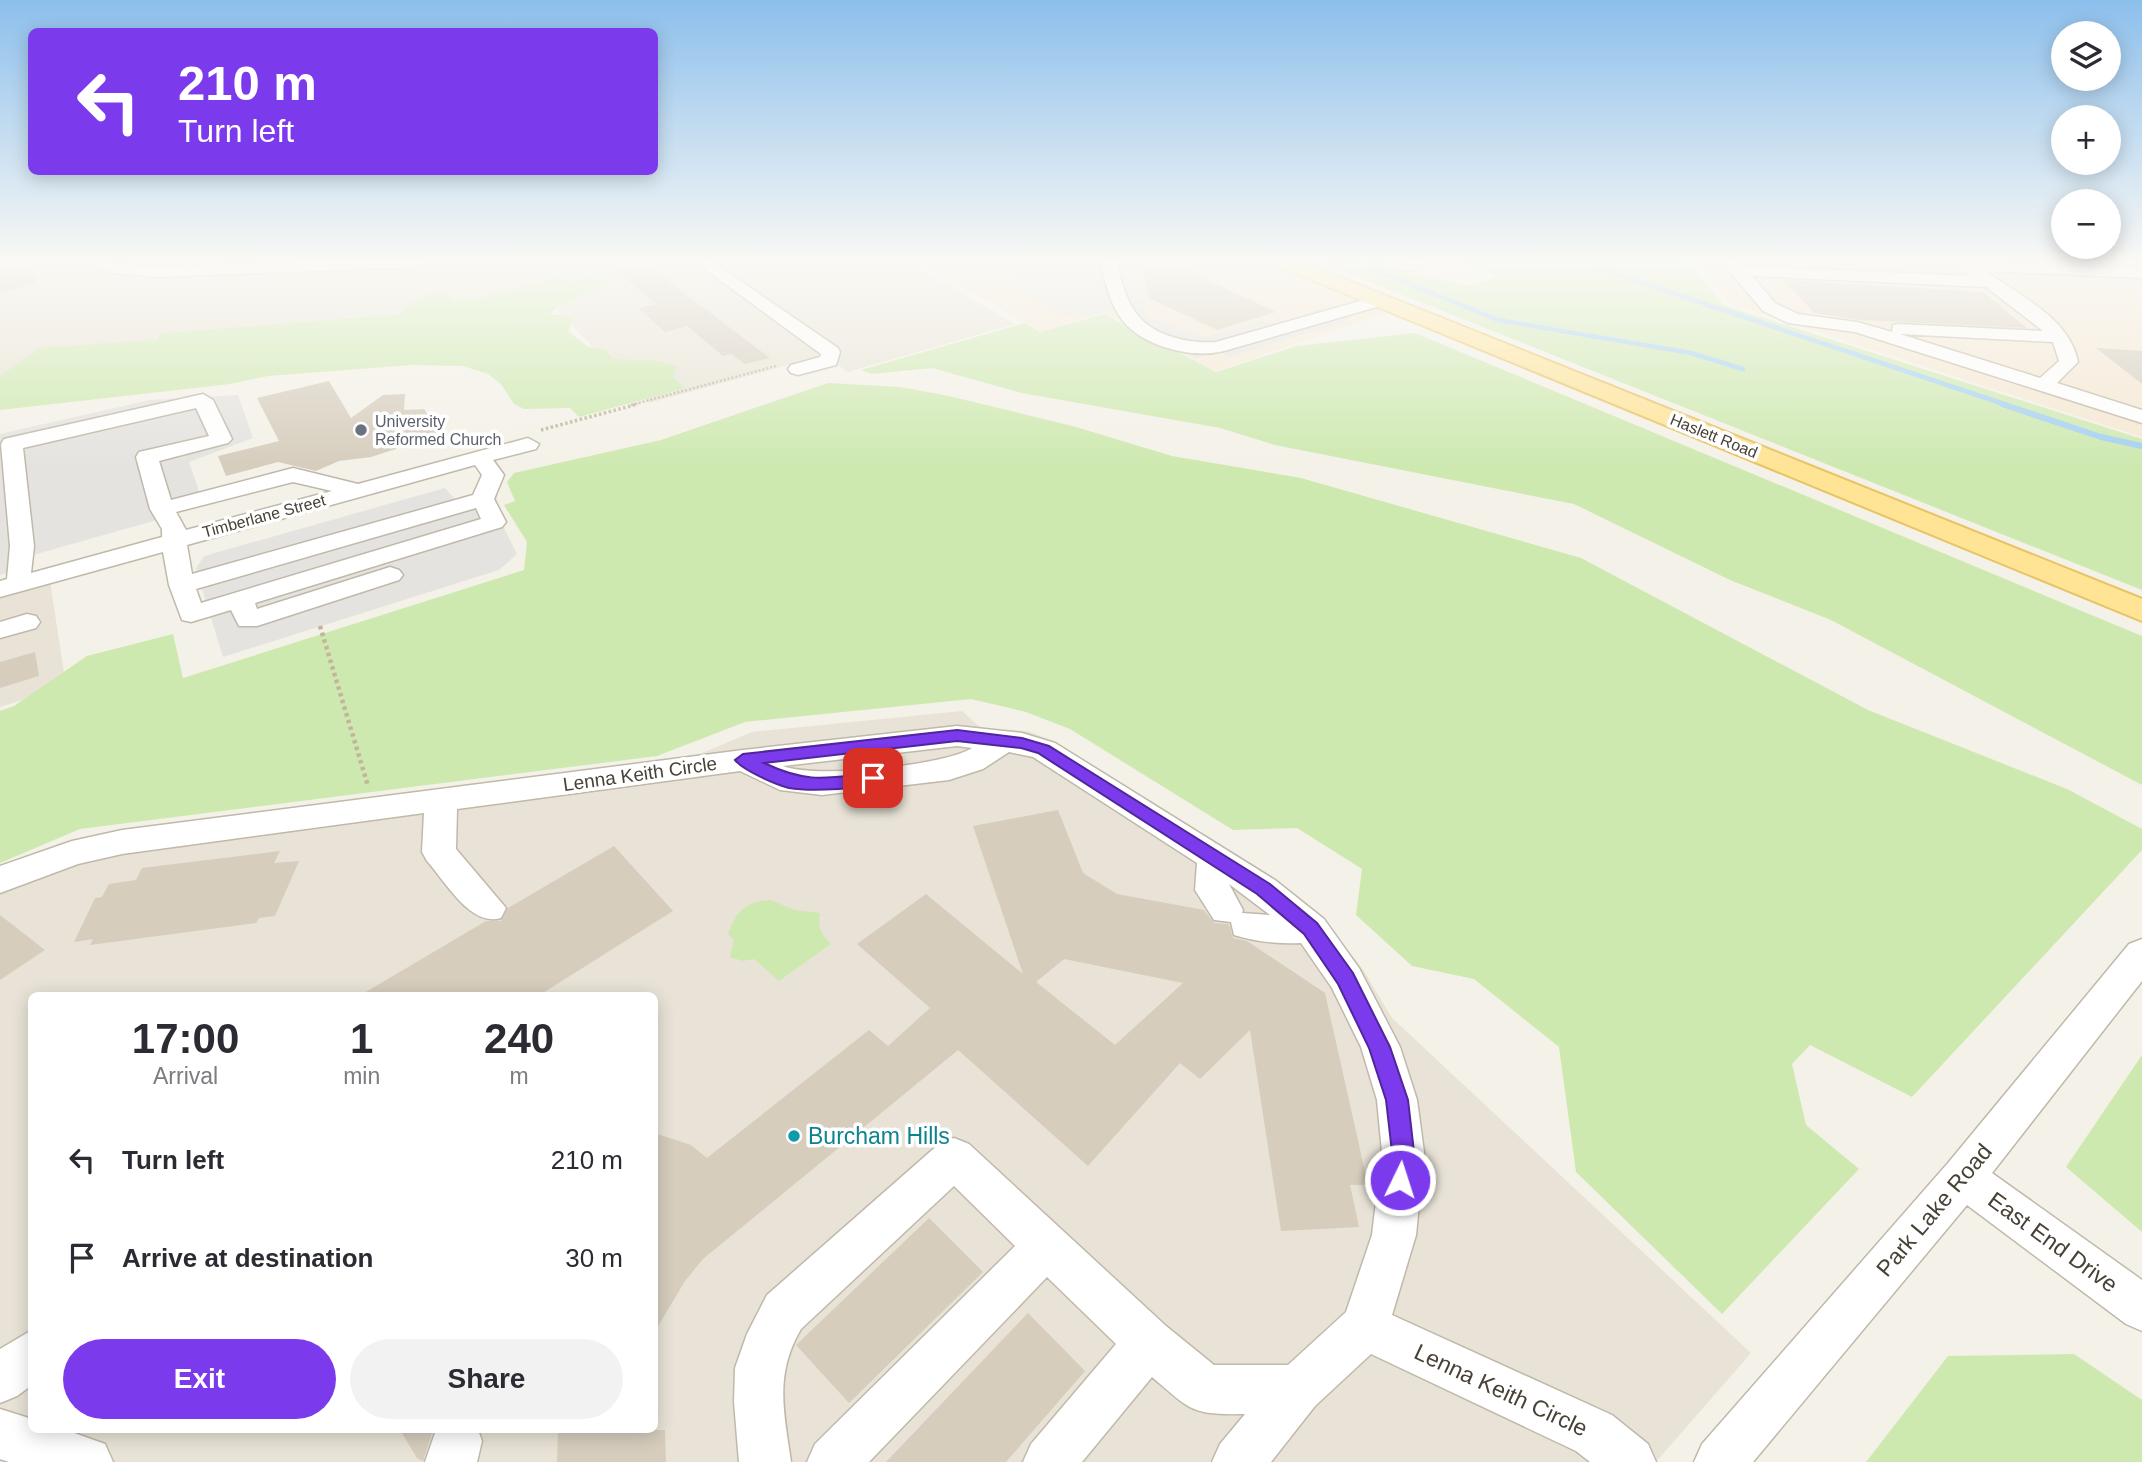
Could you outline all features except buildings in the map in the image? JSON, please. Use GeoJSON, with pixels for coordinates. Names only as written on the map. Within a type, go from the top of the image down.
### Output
{"type":"FeatureCollection","features":[{"type":"Feature","properties":{"kind":"main road","name":"Haslett Road"},"geometry":{"type":"LineString","coordinates":[[1455,330],[2142,611]]}},
{"type":"Feature","properties":{"kind":"street"},"geometry":{"type":"LineString","coordinates":[[798,369],[829,361],[831,352],[800,330]]}},
{"type":"Feature","properties":{"kind":"street"},"geometry":{"type":"LineString","coordinates":[[1152,330],[1176,344],[1195,349],[1217,347],[1276,330]]}},
{"type":"Feature","properties":{"kind":"street"},"geometry":{"type":"LineString","coordinates":[[1867,330],[2142,416]]}},
{"type":"Feature","properties":{"kind":"street"},"geometry":{"type":"LineString","coordinates":[[1922,330],[2059,337]]}},
{"type":"Feature","properties":{"kind":"street"},"geometry":{"type":"LineString","coordinates":[[2043,385],[2069,362],[2069,355],[2054,330]]}},
{"type":"Feature","properties":{"kind":"street"},"geometry":{"type":"LineString","coordinates":[[10,586],[22,543],[6,443],[203,400],[221,439],[147,457],[162,509],[174,529],[183,585],[191,614],[240,599],[248,620],[501,541],[483,499],[493,475],[480,457]]}},
{"type":"Feature","properties":{"kind":"street","name":"Timberlane Street"},"geometry":{"type":"LineString","coordinates":[[10,586],[480,457],[534,437]]}},
{"type":"Feature","properties":{"kind":"street"},"geometry":{"type":"LineString","coordinates":[[162,509],[293,475],[358,490]]}},
{"type":"Feature","properties":{"kind":"street"},"geometry":{"type":"LineString","coordinates":[[183,585],[483,499]]}},
{"type":"Feature","properties":{"kind":"street"},"geometry":{"type":"LineString","coordinates":[[0,630],[27,622]]}},
{"type":"Feature","properties":{"kind":"street","name":"Lenna Keith Circle"},"geometry":{"type":"LineString","coordinates":[[0,880],[72,853],[122,842],[743,760],[791,782],[822,784],[949,769],[972,762],[1004,741],[1044,750],[1214,858]]}},
{"type":"Feature","properties":{"kind":"street"},"geometry":{"type":"LineString","coordinates":[[441,800],[439,852],[489,908]]}},
{"type":"Feature","properties":{"kind":"street"},"geometry":{"type":"LineString","coordinates":[[1238,1462],[1298,1390],[1365,1327],[1394,1235],[1403,1152],[1397,1100],[1380,1047],[1352,990],[1311,929],[1263,889],[1214,858],[1212,890],[1237,918],[1277,930],[1311,929]]}},
{"type":"Feature","properties":{"kind":"street","name":"Park Lake Road"},"geometry":{"type":"LineString","coordinates":[[1720,1462],[1963,1177],[2142,954]]}},
{"type":"Feature","properties":{"kind":"street"},"geometry":{"type":"LineString","coordinates":[[765,1462],[757,1370],[767,1338],[783,1312],[954,1157],[1149,1343],[1205,1390],[1298,1390]]}},
{"type":"Feature","properties":{"kind":"street","name":"East End Drive"},"geometry":{"type":"LineString","coordinates":[[1963,1177],[2142,1308]]}},
{"type":"Feature","properties":{"kind":"street"},"geometry":{"type":"LineString","coordinates":[[833,1462],[1046,1246]]}},
{"type":"Feature","properties":{"kind":"street","name":"Lenna Keith Circle"},"geometry":{"type":"LineString","coordinates":[[1365,1327],[1594,1433],[1630,1462]]}},
{"type":"Feature","properties":{"kind":"street"},"geometry":{"type":"LineString","coordinates":[[1049,1462],[1149,1343]]}},
{"type":"Feature","properties":{"kind":"street"},"geometry":{"type":"LineString","coordinates":[[0,1379],[28,1357]]}},
{"type":"Feature","properties":{"kind":"street"},"geometry":{"type":"LineString","coordinates":[[0,1434],[88,1462]]}},
{"type":"Feature","properties":{"kind":"path"},"geometry":{"type":"LineString","coordinates":[[534,437],[777,365]]}},
{"type":"Feature","properties":{"kind":"path"},"geometry":{"type":"LineString","coordinates":[[320,626],[367,773],[370,796],[366,810]]}},
{"type":"Feature","properties":{"kind":"shaded area"},"geometry":{"type":"Polygon","coordinates":[[[0,330],[195,330],[161,333],[133,361],[0,390],[0,330]]]}},
{"type":"Feature","properties":{"kind":"shaded area"},"geometry":{"type":"Polygon","coordinates":[[[577,330],[993,330],[848,372],[825,355],[649,403],[577,330]]]}},
{"type":"Feature","properties":{"kind":"shaded area"},"geometry":{"type":"Polygon","coordinates":[[[1137,330],[1335,330],[1215,371],[1137,330]]]}},
{"type":"Feature","properties":{"kind":"shaded area"},"geometry":{"type":"Polygon","coordinates":[[[1144,330],[1184,330],[1202,337],[1229,330],[1315,330],[1230,357],[1219,351],[1195,358],[1144,330]]]}},
{"type":"Feature","properties":{"kind":"shaded area"},"geometry":{"type":"Polygon","coordinates":[[[1812,330],[2142,330],[2142,437],[1812,330]]]}},
{"type":"Feature","properties":{"kind":"shaded area"},"geometry":{"type":"Polygon","coordinates":[[[238,395],[253,438],[189,462],[203,503],[157,520],[33,555],[33,566],[0,575],[0,434],[150,400],[238,395]]]}},
{"type":"Feature","properties":{"kind":"shaded area"},"geometry":{"type":"Polygon","coordinates":[[[499,486],[495,510],[517,554],[499,570],[223,657],[196,569],[204,556],[445,488],[455,499],[499,486]]]}},
{"type":"Feature","properties":{"kind":"shaded area"},"geometry":{"type":"Polygon","coordinates":[[[50,581],[66,686],[0,707],[0,595],[50,581]]]}},
{"type":"Feature","properties":{"kind":"shaded area"},"geometry":{"type":"Polygon","coordinates":[[[962,711],[982,729],[1028,731],[1057,743],[1274,880],[1327,923],[1364,971],[1392,1018],[1751,1353],[1656,1462],[0,1462],[0,871],[683,761],[752,732],[962,711]]]}},
{"type":"Feature","properties":{"kind":"green space"},"geometry":{"type":"Polygon","coordinates":[[[196,330],[569,330],[587,346],[607,351],[612,359],[658,361],[677,366],[673,377],[686,388],[579,417],[570,408],[524,409],[514,404],[501,384],[488,374],[463,366],[411,365],[268,376],[230,384],[0,410],[0,376],[39,348],[155,340],[162,333],[196,330]]]}},
{"type":"Feature","properties":{"kind":"green space"},"geometry":{"type":"Polygon","coordinates":[[[1000,330],[1135,330],[1216,372],[1297,346],[1415,333],[2142,636],[2142,785],[1831,620],[1730,580],[1574,504],[1275,445],[1220,428],[1022,393],[932,368],[872,374],[861,370],[1000,330]]]}},
{"type":"Feature","properties":{"kind":"green space"},"geometry":{"type":"Polygon","coordinates":[[[1491,330],[1802,330],[2142,439],[2142,590],[1491,330]]]}},
{"type":"Feature","properties":{"kind":"green space"},"geometry":{"type":"Polygon","coordinates":[[[828,383],[900,387],[949,396],[1076,427],[1172,456],[1301,478],[1581,558],[1868,710],[2067,789],[2142,829],[2142,850],[1912,1097],[1810,1045],[1792,1064],[1806,1125],[1859,1169],[1722,1314],[1576,1172],[1559,1047],[1474,979],[1412,966],[1356,915],[1362,869],[1297,828],[1233,830],[1070,729],[1026,712],[971,699],[745,722],[657,756],[80,829],[0,863],[0,711],[14,706],[87,656],[173,634],[183,678],[524,570],[527,542],[504,505],[515,501],[507,482],[514,473],[661,440],[828,383]]]}},
{"type":"Feature","properties":{"kind":"green space"},"geometry":{"type":"Polygon","coordinates":[[[771,900],[794,910],[820,913],[821,930],[831,944],[779,981],[754,959],[743,961],[730,957],[734,940],[728,934],[735,918],[749,905],[771,900]]]}},
{"type":"Feature","properties":{"kind":"green space"},"geometry":{"type":"Polygon","coordinates":[[[2142,1055],[2142,1232],[2066,1167],[2142,1055]]]}},
{"type":"Feature","properties":{"kind":"green space"},"geometry":{"type":"Polygon","coordinates":[[[2074,1354],[2142,1400],[2142,1462],[1866,1462],[1948,1356],[2074,1354]]]}},
{"type":"Feature","properties":{"kind":"waterway"},"geometry":{"type":"LineString","coordinates":[[1558,330],[1691,353],[1743,369]]}},
{"type":"Feature","properties":{"kind":"waterway"},"geometry":{"type":"LineString","coordinates":[[1784,330],[2007,405]]}},
{"type":"Feature","properties":{"kind":"waterway"},"geometry":{"type":"LineString","coordinates":[[2002,404],[2101,437],[2142,446]]}},
{"type":"Feature","properties":{"kind":"place","name":"University Reformed Church"},"geometry":{"type":"Point","coordinates":[361,430]}},
{"type":"Feature","properties":{"kind":"place","name":"Burcham Hills"},"geometry":{"type":"Point","coordinates":[794,1136]}},
{"type":"Feature","properties":{"kind":"route"},"geometry":{"type":"LineString","coordinates":[[873,778],[822,784],[791,782],[743,760],[957,736],[1022,743],[1044,750],[1263,889],[1311,929],[1346,979],[1380,1047],[1397,1100],[1403,1152],[1400,1180]]}}]}
